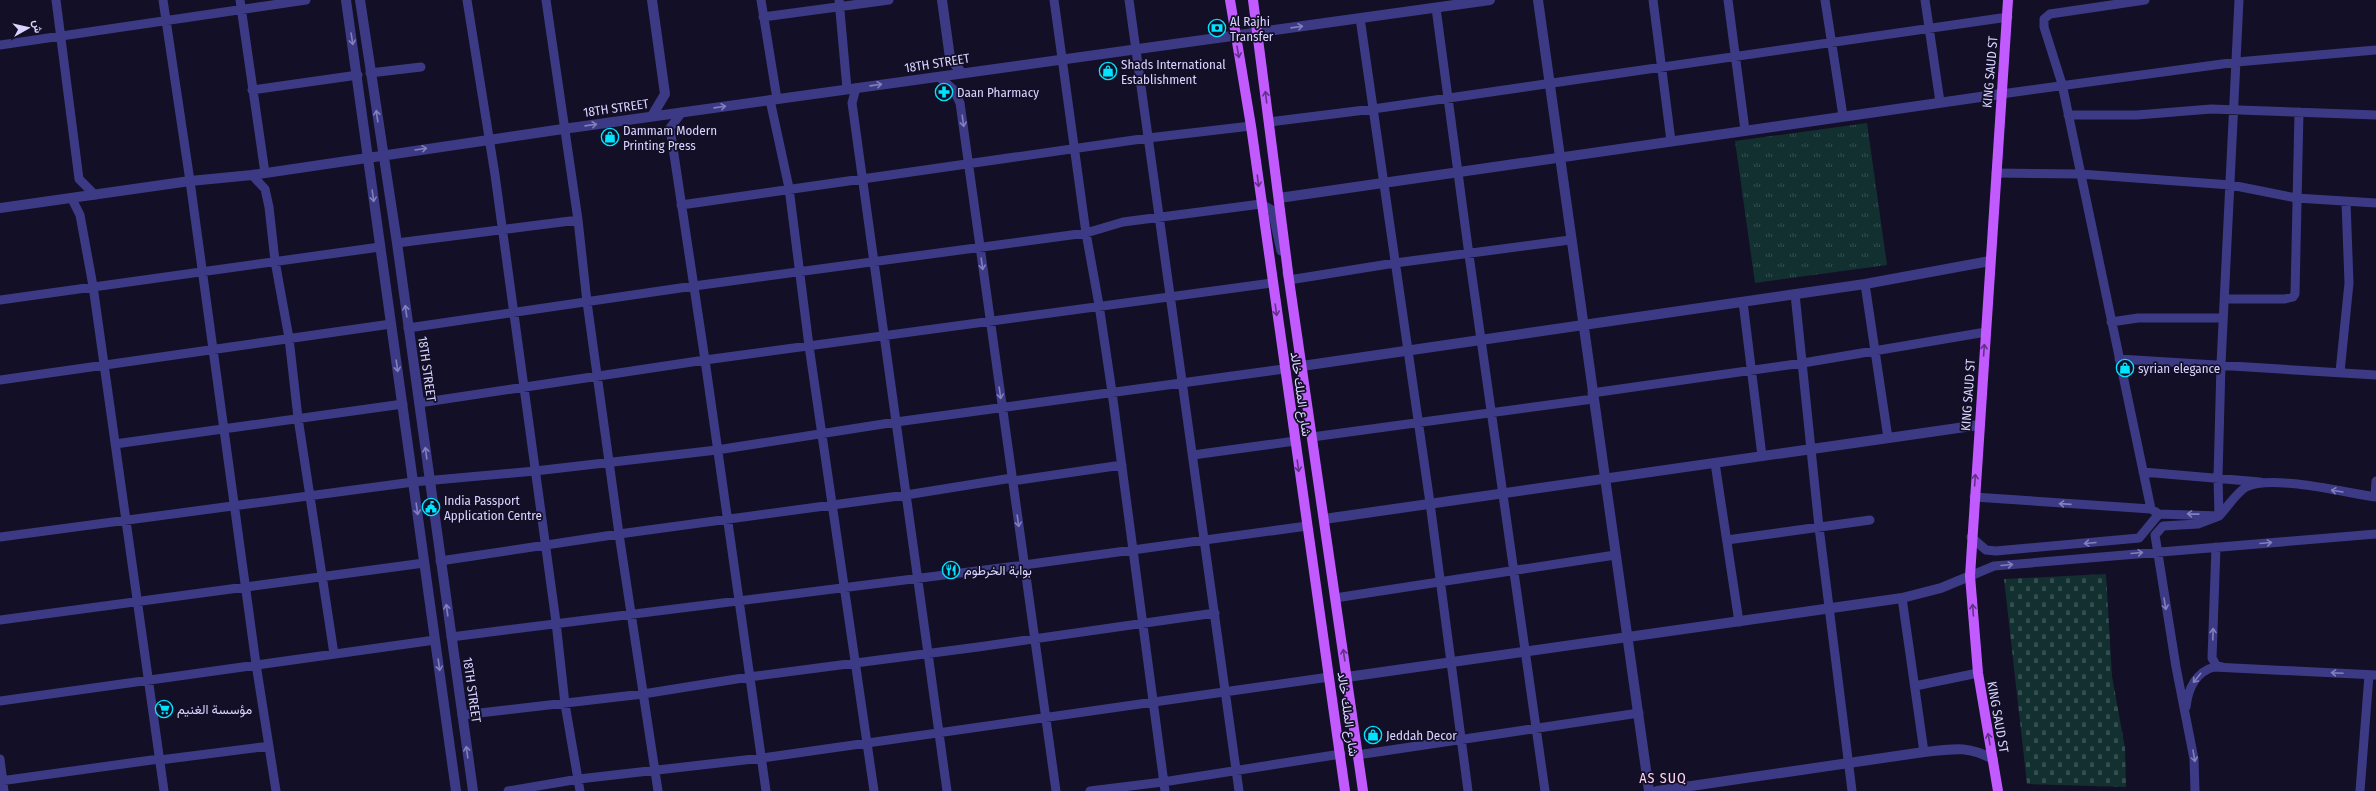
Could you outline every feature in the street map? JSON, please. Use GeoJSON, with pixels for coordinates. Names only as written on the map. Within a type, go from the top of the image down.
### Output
{"type":"FeatureCollection","features":[{"type":"Feature","properties":{"kind":"main road","name":"شارع الملك خالد"},"geometry":{"type":"LineString","coordinates":[[1230,0],[1251,126],[1284,369],[1341,754],[1345,791]]}},
{"type":"Feature","properties":{"kind":"main road","name":"شارع الملك خالد"},"geometry":{"type":"LineString","coordinates":[[1254,0],[1290,280],[1363,791]]}},
{"type":"Feature","properties":{"kind":"main road","name":"KING SAUD ST"},"geometry":{"type":"LineString","coordinates":[[1998,791],[1978,673],[1970,576],[1971,537],[2008,0]]}},
{"type":"Feature","properties":{"kind":"street"},"geometry":{"type":"LineString","coordinates":[[56,0],[79,179],[95,195]]}},
{"type":"Feature","properties":{"kind":"street"},"geometry":{"type":"LineString","coordinates":[[163,0],[190,181],[201,272],[256,664],[276,791]]}},
{"type":"Feature","properties":{"kind":"street"},"geometry":{"type":"LineString","coordinates":[[240,0],[265,173]]}},
{"type":"Feature","properties":{"kind":"street"},"geometry":{"type":"LineString","coordinates":[[0,45],[306,0]]}},
{"type":"Feature","properties":{"kind":"street"},"geometry":{"type":"LineString","coordinates":[[346,0],[358,76],[367,157],[403,404],[456,791]]}},
{"type":"Feature","properties":{"kind":"street"},"geometry":{"type":"LineString","coordinates":[[0,208],[72,199],[190,181],[252,175],[382,155],[360,0]]}},
{"type":"Feature","properties":{"kind":"street"},"geometry":{"type":"LineString","coordinates":[[467,0],[489,139],[546,546],[556,622],[564,704],[580,791]]}},
{"type":"Feature","properties":{"kind":"street"},"geometry":{"type":"LineString","coordinates":[[546,0],[563,128],[578,220],[587,302],[619,534],[658,791]]}},
{"type":"Feature","properties":{"kind":"street"},"geometry":{"type":"LineString","coordinates":[[652,0],[665,94],[652,116]]}},
{"type":"Feature","properties":{"kind":"street"},"geometry":{"type":"LineString","coordinates":[[761,0],[773,100],[789,188],[799,272],[823,433],[843,588],[868,741],[874,791]]}},
{"type":"Feature","properties":{"kind":"street"},"geometry":{"type":"LineString","coordinates":[[763,17],[839,4],[889,0]]}},
{"type":"Feature","properties":{"kind":"street"},"geometry":{"type":"LineString","coordinates":[[942,0],[950,58],[961,72]]}},
{"type":"Feature","properties":{"kind":"street"},"geometry":{"type":"LineString","coordinates":[[1054,0],[1086,233],[1099,305],[1112,392],[1151,703],[1164,787]]}},
{"type":"Feature","properties":{"kind":"street"},"geometry":{"type":"LineString","coordinates":[[1129,0],[1138,49],[1158,217],[1227,693],[1239,791]]}},
{"type":"Feature","properties":{"kind":"street","name":"18TH STREET"},"geometry":{"type":"LineString","coordinates":[[473,791],[397,243],[382,155],[563,128],[939,77],[961,72],[1236,36],[1490,0]]}},
{"type":"Feature","properties":{"kind":"street"},"geometry":{"type":"LineString","coordinates":[[1538,0],[1570,240],[1649,791]]}},
{"type":"Feature","properties":{"kind":"street"},"geometry":{"type":"LineString","coordinates":[[1653,0],[1671,141]]}},
{"type":"Feature","properties":{"kind":"street"},"geometry":{"type":"LineString","coordinates":[[1728,0],[1745,130]]}},
{"type":"Feature","properties":{"kind":"street"},"geometry":{"type":"LineString","coordinates":[[1825,0],[1843,116]]}},
{"type":"Feature","properties":{"kind":"street"},"geometry":{"type":"LineString","coordinates":[[1925,0],[1940,102]]}},
{"type":"Feature","properties":{"kind":"street"},"geometry":{"type":"LineString","coordinates":[[2145,0],[2050,14],[2044,20],[2044,27],[2062,84],[2150,509]]}},
{"type":"Feature","properties":{"kind":"street"},"geometry":{"type":"LineString","coordinates":[[2219,516],[2218,477],[2220,364],[2235,110],[2239,0]]}},
{"type":"Feature","properties":{"kind":"street"},"geometry":{"type":"LineString","coordinates":[[839,4],[852,89],[852,103],[947,791]]}},
{"type":"Feature","properties":{"kind":"street"},"geometry":{"type":"LineString","coordinates":[[1436,8],[1468,255],[1546,791]]}},
{"type":"Feature","properties":{"kind":"street"},"geometry":{"type":"LineString","coordinates":[[1269,122],[1373,109],[1929,27],[2008,17]]}},
{"type":"Feature","properties":{"kind":"street"},"geometry":{"type":"LineString","coordinates":[[1360,18],[1430,503],[1468,791]]}},
{"type":"Feature","properties":{"kind":"street"},"geometry":{"type":"LineString","coordinates":[[1279,198],[2062,84],[2237,62],[2376,50]]}},
{"type":"Feature","properties":{"kind":"street"},"geometry":{"type":"LineString","coordinates":[[370,73],[421,67]]}},
{"type":"Feature","properties":{"kind":"street"},"geometry":{"type":"LineString","coordinates":[[252,90],[358,76]]}},
{"type":"Feature","properties":{"kind":"street"},"geometry":{"type":"LineString","coordinates":[[939,77],[954,90],[960,103],[1056,791]]}},
{"type":"Feature","properties":{"kind":"street"},"geometry":{"type":"LineString","coordinates":[[2068,115],[2137,115],[2211,109],[2376,115]]}},
{"type":"Feature","properties":{"kind":"street"},"geometry":{"type":"LineString","coordinates":[[682,112],[670,128],[705,360],[766,791]]}},
{"type":"Feature","properties":{"kind":"street"},"geometry":{"type":"LineString","coordinates":[[2224,298],[2285,299],[2293,297],[2295,294],[2299,112]]}},
{"type":"Feature","properties":{"kind":"street"},"geometry":{"type":"LineString","coordinates":[[681,205],[789,188],[1075,150],[1148,138],[1251,126]]}},
{"type":"Feature","properties":{"kind":"street"},"geometry":{"type":"LineString","coordinates":[[1996,173],[2080,174],[2231,185],[2296,198],[2376,203]]}},
{"type":"Feature","properties":{"kind":"street"},"geometry":{"type":"LineString","coordinates":[[252,175],[265,189],[269,208],[289,338],[298,418],[334,654]]}},
{"type":"Feature","properties":{"kind":"street"},"geometry":{"type":"LineString","coordinates":[[72,199],[80,215],[93,286],[164,791]]}},
{"type":"Feature","properties":{"kind":"street"},"geometry":{"type":"LineString","coordinates":[[2340,372],[2349,283],[2346,202]]}},
{"type":"Feature","properties":{"kind":"street"},"geometry":{"type":"LineString","coordinates":[[408,328],[694,286],[1086,233],[1123,222],[1261,204],[1272,210],[1283,266],[1290,280],[1395,263],[1468,255],[1570,240]]}},
{"type":"Feature","properties":{"kind":"street"},"geometry":{"type":"LineString","coordinates":[[397,243],[502,231],[578,220]]}},
{"type":"Feature","properties":{"kind":"street"},"geometry":{"type":"LineString","coordinates":[[0,300],[380,247]]}},
{"type":"Feature","properties":{"kind":"street"},"geometry":{"type":"LineString","coordinates":[[1302,366],[1865,284],[1990,261]]}},
{"type":"Feature","properties":{"kind":"street"},"geometry":{"type":"LineString","coordinates":[[419,403],[598,378],[705,360],[1099,305],[1272,283]]}},
{"type":"Feature","properties":{"kind":"street"},"geometry":{"type":"LineString","coordinates":[[1865,284],[1888,438]]}},
{"type":"Feature","properties":{"kind":"street"},"geometry":{"type":"LineString","coordinates":[[1795,294],[1819,527],[1852,791]]}},
{"type":"Feature","properties":{"kind":"street"},"geometry":{"type":"LineString","coordinates":[[1743,302],[1762,456]]}},
{"type":"Feature","properties":{"kind":"street"},"geometry":{"type":"LineString","coordinates":[[2111,322],[2138,318],[2223,318]]}},
{"type":"Feature","properties":{"kind":"street"},"geometry":{"type":"LineString","coordinates":[[0,380],[391,324]]}},
{"type":"Feature","properties":{"kind":"street"},"geometry":{"type":"LineString","coordinates":[[1312,437],[1491,413],[1986,332]]}},
{"type":"Feature","properties":{"kind":"street"},"geometry":{"type":"LineString","coordinates":[[2119,359],[2220,364],[2376,375]]}},
{"type":"Feature","properties":{"kind":"street"},"geometry":{"type":"LineString","coordinates":[[0,537],[311,497],[413,482],[535,471],[717,450],[896,422],[1284,369]]}},
{"type":"Feature","properties":{"kind":"street"},"geometry":{"type":"LineString","coordinates":[[115,444],[403,404]]}},
{"type":"Feature","properties":{"kind":"street"},"geometry":{"type":"LineString","coordinates":[[1324,518],[1979,425]]}},
{"type":"Feature","properties":{"kind":"street"},"geometry":{"type":"LineString","coordinates":[[1193,456],[1295,441]]}},
{"type":"Feature","properties":{"kind":"street"},"geometry":{"type":"LineString","coordinates":[[1716,463],[1739,622]]}},
{"type":"Feature","properties":{"kind":"street"},"geometry":{"type":"LineString","coordinates":[[440,561],[832,504],[1122,465]]}},
{"type":"Feature","properties":{"kind":"street"},"geometry":{"type":"LineString","coordinates":[[2143,472],[2295,484],[2376,497],[2376,481]]}},
{"type":"Feature","properties":{"kind":"street"},"geometry":{"type":"LineString","coordinates":[[2195,791],[2194,759],[2186,722],[2156,551],[2155,535],[2163,526],[2198,524],[2219,516],[2245,488],[2261,482]]}},
{"type":"Feature","properties":{"kind":"street"},"geometry":{"type":"LineString","coordinates":[[1974,498],[2150,509],[2160,514],[2219,516]]}},
{"type":"Feature","properties":{"kind":"street"},"geometry":{"type":"LineString","coordinates":[[1971,537],[1986,550],[1996,551],[2139,538],[2160,514]]}},
{"type":"Feature","properties":{"kind":"street"},"geometry":{"type":"LineString","coordinates":[[1727,540],[1870,520]]}},
{"type":"Feature","properties":{"kind":"street"},"geometry":{"type":"LineString","coordinates":[[451,637],[556,622],[632,614],[1024,565],[1307,526]]}},
{"type":"Feature","properties":{"kind":"street"},"geometry":{"type":"LineString","coordinates":[[1347,677],[1902,598],[1941,588],[1994,566],[2156,551],[2376,534]]}},
{"type":"Feature","properties":{"kind":"street"},"geometry":{"type":"LineString","coordinates":[[2216,547],[2212,658],[2216,665],[2223,667]]}},
{"type":"Feature","properties":{"kind":"street"},"geometry":{"type":"LineString","coordinates":[[1335,598],[1615,555]]}},
{"type":"Feature","properties":{"kind":"street"},"geometry":{"type":"LineString","coordinates":[[0,620],[424,563]]}},
{"type":"Feature","properties":{"kind":"street"},"geometry":{"type":"LineString","coordinates":[[1902,598],[1924,752]]}},
{"type":"Feature","properties":{"kind":"street"},"geometry":{"type":"LineString","coordinates":[[462,714],[564,704],[643,694],[749,677],[1215,613]]}},
{"type":"Feature","properties":{"kind":"street"},"geometry":{"type":"LineString","coordinates":[[0,701],[148,679],[435,640]]}},
{"type":"Feature","properties":{"kind":"street"},"geometry":{"type":"LineString","coordinates":[[2186,722],[2187,700],[2192,686],[2208,669],[2223,667],[2372,675],[2360,791]]}},
{"type":"Feature","properties":{"kind":"street"},"geometry":{"type":"LineString","coordinates":[[1915,686],[1978,673]]}},
{"type":"Feature","properties":{"kind":"street"},"geometry":{"type":"LineString","coordinates":[[508,791],[579,779],[762,758],[868,741],[1227,693],[1329,677]]}},
{"type":"Feature","properties":{"kind":"street"},"geometry":{"type":"LineString","coordinates":[[1357,755],[1537,730],[1639,713]]}},
{"type":"Feature","properties":{"kind":"street"},"geometry":{"type":"LineString","coordinates":[[1,781],[268,746]]}},
{"type":"Feature","properties":{"kind":"street"},"geometry":{"type":"LineString","coordinates":[[1658,791],[1849,761],[1964,748],[1978,752],[1993,759]]}},
{"type":"Feature","properties":{"kind":"street"},"geometry":{"type":"LineString","coordinates":[[1090,791],[1164,787],[1236,770],[1341,754]]}},
{"type":"Feature","properties":{"kind":"street"},"geometry":{"type":"LineString","coordinates":[[0,759],[1,781],[4,791]]}},
{"type":"Feature","properties":{"kind":"green space"},"geometry":{"type":"Polygon","coordinates":[[[1867,123],[1887,265],[1755,283],[1735,141],[1867,123]]]}},
{"type":"Feature","properties":{"kind":"green space"},"geometry":{"type":"Polygon","coordinates":[[[2106,574],[2112,676],[2125,748],[2126,787],[2027,784],[2004,579],[2106,574]]]}},
{"type":"Feature","properties":{"kind":"place","name":"Al Rajhi Transfer"},"geometry":{"type":"Point","coordinates":[1217,28]}},
{"type":"Feature","properties":{"kind":"place","name":"Shads International Establishment"},"geometry":{"type":"Point","coordinates":[1108,71]}},
{"type":"Feature","properties":{"kind":"place","name":"Daan Pharmacy"},"geometry":{"type":"Point","coordinates":[944,92]}},
{"type":"Feature","properties":{"kind":"place","name":"Dammam Modern Printing Press"},"geometry":{"type":"Point","coordinates":[610,137]}},
{"type":"Feature","properties":{"kind":"place","name":"syrian elegance"},"geometry":{"type":"Point","coordinates":[2125,368]}},
{"type":"Feature","properties":{"kind":"place","name":"India Passport Application Centre"},"geometry":{"type":"Point","coordinates":[431,507]}},
{"type":"Feature","properties":{"kind":"place","name":"بوابة الخرطوم"},"geometry":{"type":"Point","coordinates":[951,570]}},
{"type":"Feature","properties":{"kind":"place","name":"مؤسسة الغنيم"},"geometry":{"type":"Point","coordinates":[164,709]}},
{"type":"Feature","properties":{"kind":"place","name":"Jeddah Decor"},"geometry":{"type":"Point","coordinates":[1373,735]}},
{"type":"Feature","properties":{"kind":"district","name":"AS SUQ"},"geometry":{"type":"Point","coordinates":[1663,778]}}]}
